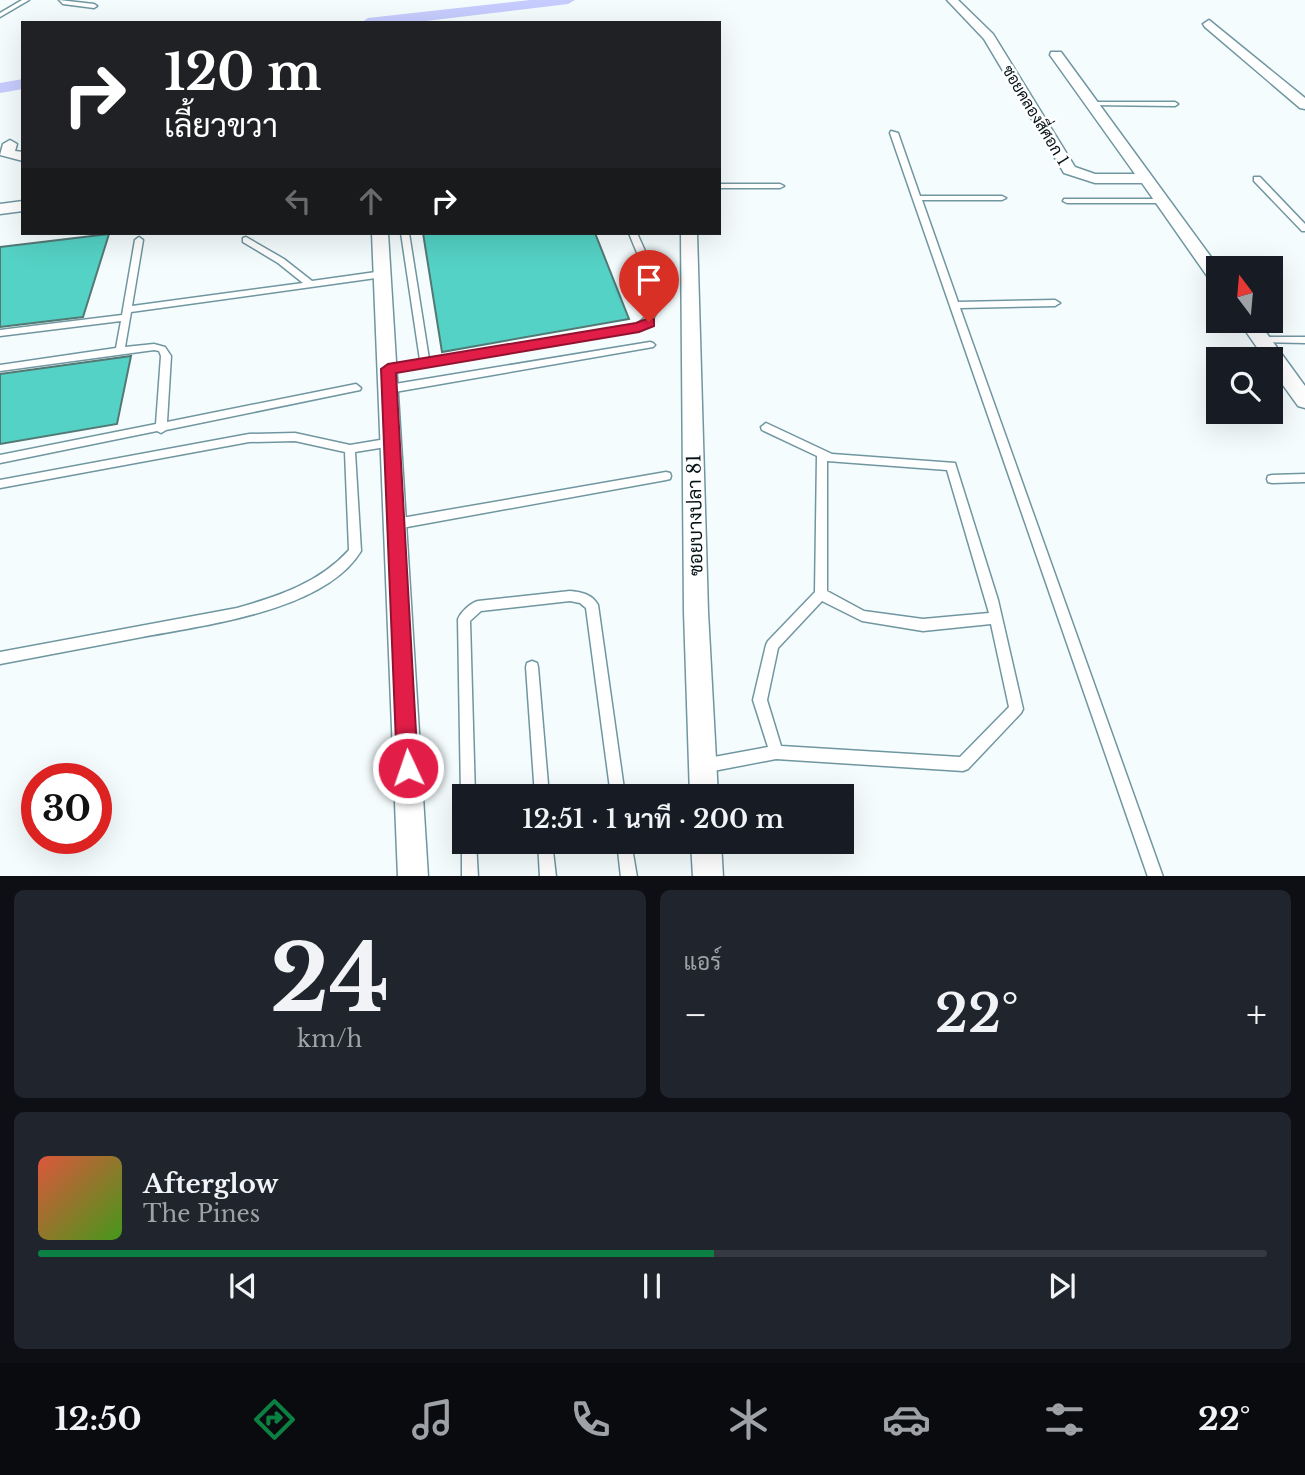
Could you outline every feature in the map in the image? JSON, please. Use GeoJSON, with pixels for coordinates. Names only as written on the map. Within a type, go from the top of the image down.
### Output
{"type":"FeatureCollection","features":[{"type":"Feature","properties":{"kind":"street","name":"ซอยคลองสี่ศอก 1"},"geometry":{"type":"LineString","coordinates":[[952,1],[989,37],[1069,170],[1077,176],[1087,178],[1146,178]]}},
{"type":"Feature","properties":{"kind":"street"},"geometry":{"type":"LineString","coordinates":[[1209,24],[1305,105]]}},
{"type":"Feature","properties":{"kind":"street"},"geometry":{"type":"LineString","coordinates":[[1056,55],[1206,262]]}},
{"type":"Feature","properties":{"kind":"street"},"geometry":{"type":"LineString","coordinates":[[10,144],[8,154],[21,157]]}},
{"type":"Feature","properties":{"kind":"street"},"geometry":{"type":"LineString","coordinates":[[0,209],[21,206]]}},
{"type":"Feature","properties":{"kind":"street"},"geometry":{"type":"LineString","coordinates":[[380,235],[385,380],[392,442],[413,876]]}},
{"type":"Feature","properties":{"kind":"street","name":"ซอยบางปลา 81"},"geometry":{"type":"LineString","coordinates":[[689,235],[696,612],[704,784]]}},
{"type":"Feature","properties":{"kind":"street"},"geometry":{"type":"LineString","coordinates":[[1256,333],[1305,401]]}},
{"type":"Feature","properties":{"kind":"street"},"geometry":{"type":"LineString","coordinates":[[707,854],[708,876]]}},
{"type":"Feature","properties":{"kind":"lane"},"geometry":{"type":"LineString","coordinates":[[0,15],[26,0]]}},
{"type":"Feature","properties":{"kind":"lane"},"geometry":{"type":"LineString","coordinates":[[62,0],[94,6]]}},
{"type":"Feature","properties":{"kind":"lane"},"geometry":{"type":"LineString","coordinates":[[1092,104],[1175,103]]}},
{"type":"Feature","properties":{"kind":"lane"},"geometry":{"type":"LineString","coordinates":[[894,133],[1156,876]]}},
{"type":"Feature","properties":{"kind":"lane"},"geometry":{"type":"LineString","coordinates":[[1257,179],[1305,229]]}},
{"type":"Feature","properties":{"kind":"lane"},"geometry":{"type":"LineString","coordinates":[[721,186],[779,186]]}},
{"type":"Feature","properties":{"kind":"lane"},"geometry":{"type":"LineString","coordinates":[[917,198],[1002,198]]}},
{"type":"Feature","properties":{"kind":"lane"},"geometry":{"type":"LineString","coordinates":[[1067,201],[1163,201]]}},
{"type":"Feature","properties":{"kind":"lane"},"geometry":{"type":"LineString","coordinates":[[405,235],[425,363]]}},
{"type":"Feature","properties":{"kind":"lane"},"geometry":{"type":"LineString","coordinates":[[385,380],[425,363],[639,327],[649,322],[654,314],[655,296],[651,277],[634,235]]}},
{"type":"Feature","properties":{"kind":"lane"},"geometry":{"type":"LineString","coordinates":[[120,351],[139,240]]}},
{"type":"Feature","properties":{"kind":"lane"},"geometry":{"type":"LineString","coordinates":[[246,240],[281,261],[310,284]]}},
{"type":"Feature","properties":{"kind":"lane"},"geometry":{"type":"LineString","coordinates":[[0,333],[383,274]]}},
{"type":"Feature","properties":{"kind":"lane"},"geometry":{"type":"LineString","coordinates":[[954,305],[1055,303]]}},
{"type":"Feature","properties":{"kind":"lane"},"geometry":{"type":"LineString","coordinates":[[1261,340],[1305,340]]}},
{"type":"Feature","properties":{"kind":"lane"},"geometry":{"type":"LineString","coordinates":[[385,380],[650,345]]}},
{"type":"Feature","properties":{"kind":"lane"},"geometry":{"type":"LineString","coordinates":[[0,368],[154,347],[162,349],[166,356],[161,429]]}},
{"type":"Feature","properties":{"kind":"lane"},"geometry":{"type":"LineString","coordinates":[[0,459],[356,388]]}},
{"type":"Feature","properties":{"kind":"lane"},"geometry":{"type":"LineString","coordinates":[[703,766],[776,752],[963,764],[1016,709],[996,618],[951,466],[831,458],[766,427]]}},
{"type":"Feature","properties":{"kind":"lane"},"geometry":{"type":"LineString","coordinates":[[0,484],[249,438],[295,438],[349,449],[392,442]]}},
{"type":"Feature","properties":{"kind":"lane"},"geometry":{"type":"LineString","coordinates":[[0,658],[237,613],[272,603],[321,582],[342,568],[355,551],[349,449]]}},
{"type":"Feature","properties":{"kind":"lane"},"geometry":{"type":"LineString","coordinates":[[776,752],[760,700],[772,645],[821,594],[822,454]]}},
{"type":"Feature","properties":{"kind":"lane"},"geometry":{"type":"LineString","coordinates":[[396,524],[666,476]]}},
{"type":"Feature","properties":{"kind":"lane"},"geometry":{"type":"LineString","coordinates":[[1272,479],[1305,478]]}},
{"type":"Feature","properties":{"kind":"lane"},"geometry":{"type":"LineString","coordinates":[[821,594],[862,616],[923,625],[996,618]]}},
{"type":"Feature","properties":{"kind":"lane"},"geometry":{"type":"LineString","coordinates":[[468,784],[464,620],[478,606],[570,596],[583,598],[592,605],[616,784]]}},
{"type":"Feature","properties":{"kind":"lane"},"geometry":{"type":"LineString","coordinates":[[532,667],[541,784]]}},
{"type":"Feature","properties":{"kind":"lane"},"geometry":{"type":"LineString","coordinates":[[469,854],[470,876]]}},
{"type":"Feature","properties":{"kind":"lane"},"geometry":{"type":"LineString","coordinates":[[546,854],[548,876]]}},
{"type":"Feature","properties":{"kind":"lane"},"geometry":{"type":"LineString","coordinates":[[626,854],[629,876]]}},
{"type":"Feature","properties":{"kind":"building"},"geometry":{"type":"Polygon","coordinates":[[[109,235],[83,317],[0,327],[0,247],[109,235]]]}},
{"type":"Feature","properties":{"kind":"building"},"geometry":{"type":"Polygon","coordinates":[[[423,235],[596,235],[629,319],[442,352],[423,235]]]}},
{"type":"Feature","properties":{"kind":"building"},"geometry":{"type":"Polygon","coordinates":[[[131,356],[117,424],[0,444],[0,374],[131,356]]]}},
{"type":"Feature","properties":{"kind":"waterway"},"geometry":{"type":"LineString","coordinates":[[385,21],[568,0]]}},
{"type":"Feature","properties":{"kind":"waterway"},"geometry":{"type":"LineString","coordinates":[[0,88],[21,84]]}},
{"type":"Feature","properties":{"kind":"route"},"geometry":{"type":"LineString","coordinates":[[408,768],[388,369],[639,327],[649,322]]}}]}
